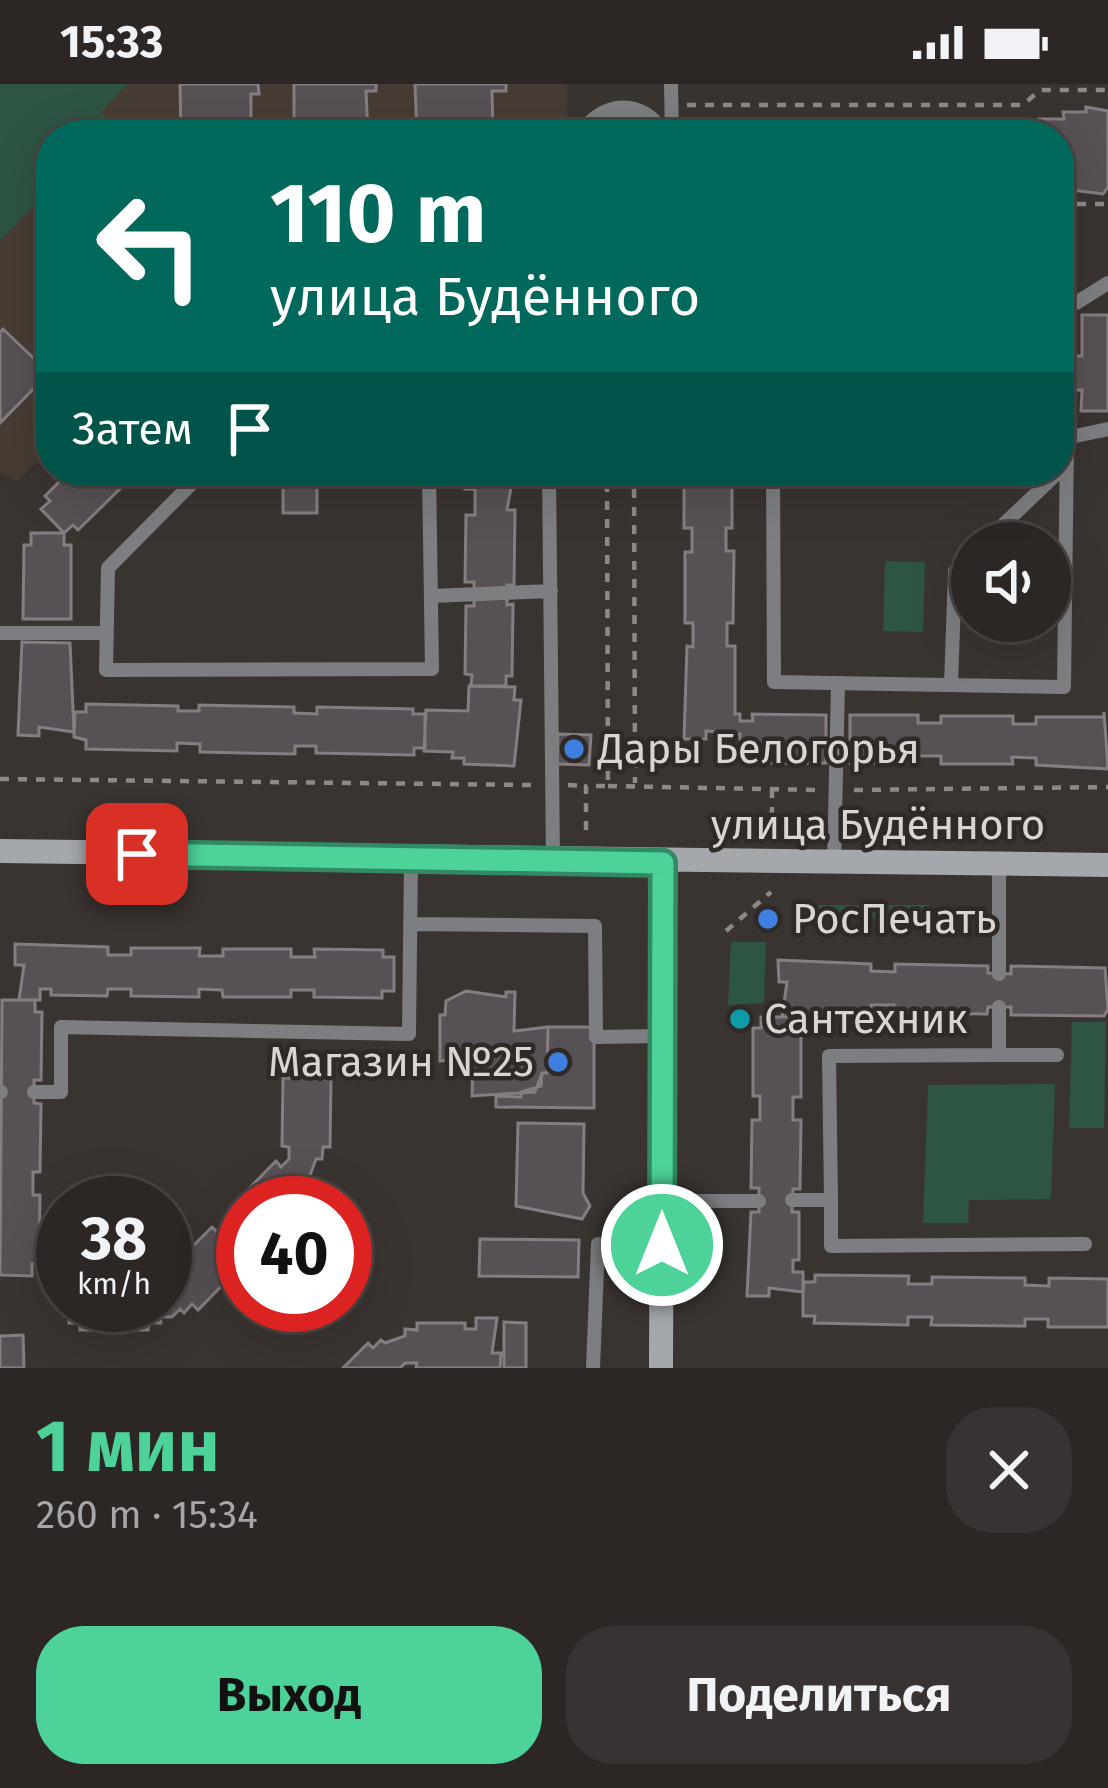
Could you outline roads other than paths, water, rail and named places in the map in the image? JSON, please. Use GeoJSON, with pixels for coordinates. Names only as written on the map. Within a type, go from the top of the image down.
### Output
{"type":"FeatureCollection","features":[{"type":"Feature","properties":{"kind":"street"},"geometry":{"type":"LineString","coordinates":[[598,120],[622,112],[648,120]]}},
{"type":"Feature","properties":{"kind":"street","name":"улица Будённого"},"geometry":{"type":"LineString","coordinates":[[0,850],[410,860],[1108,866]]}},
{"type":"Feature","properties":{"kind":"street"},"geometry":{"type":"LineString","coordinates":[[661,1368],[663,863]]}},
{"type":"Feature","properties":{"kind":"lane"},"geometry":{"type":"LineString","coordinates":[[671,84],[672,120]]}},
{"type":"Feature","properties":{"kind":"lane"},"geometry":{"type":"LineString","coordinates":[[1074,303],[1108,283]]}},
{"type":"Feature","properties":{"kind":"lane"},"geometry":{"type":"LineString","coordinates":[[1074,436],[1108,428]]}},
{"type":"Feature","properties":{"kind":"lane"},"geometry":{"type":"LineString","coordinates":[[189,486],[108,568],[106,670],[432,669],[428,486]]}},
{"type":"Feature","properties":{"kind":"lane"},"geometry":{"type":"LineString","coordinates":[[549,486],[553,861]]}},
{"type":"Feature","properties":{"kind":"lane"},"geometry":{"type":"LineString","coordinates":[[773,486],[774,682],[1064,687],[1066,486]]}},
{"type":"Feature","properties":{"kind":"lane"},"geometry":{"type":"LineString","coordinates":[[1006,522],[1043,486]]}},
{"type":"Feature","properties":{"kind":"lane"},"geometry":{"type":"LineString","coordinates":[[431,596],[551,591]]}},
{"type":"Feature","properties":{"kind":"lane"},"geometry":{"type":"LineString","coordinates":[[0,633],[107,633]]}},
{"type":"Feature","properties":{"kind":"lane"},"geometry":{"type":"LineString","coordinates":[[951,686],[953,642]]}},
{"type":"Feature","properties":{"kind":"lane"},"geometry":{"type":"LineString","coordinates":[[834,866],[838,684]]}},
{"type":"Feature","properties":{"kind":"lane"},"geometry":{"type":"LineString","coordinates":[[34,1092],[61,1092],[61,1027],[409,1034],[410,860]]}},
{"type":"Feature","properties":{"kind":"lane"},"geometry":{"type":"LineString","coordinates":[[999,865],[999,974]]}},
{"type":"Feature","properties":{"kind":"lane"},"geometry":{"type":"LineString","coordinates":[[410,924],[596,926],[596,1037],[662,1036]]}},
{"type":"Feature","properties":{"kind":"lane"},"geometry":{"type":"LineString","coordinates":[[999,1007],[999,1055]]}},
{"type":"Feature","properties":{"kind":"lane"},"geometry":{"type":"LineString","coordinates":[[1057,1055],[830,1056],[831,1246],[1085,1244]]}},
{"type":"Feature","properties":{"kind":"lane"},"geometry":{"type":"LineString","coordinates":[[792,1201],[831,1200]]}},
{"type":"Feature","properties":{"kind":"lane"},"geometry":{"type":"LineString","coordinates":[[662,1201],[759,1201]]}},
{"type":"Feature","properties":{"kind":"lane"},"geometry":{"type":"LineString","coordinates":[[593,1368],[598,1244]]}},
{"type":"Feature","properties":{"kind":"place","name":"Дары Белогорья"},"geometry":{"type":"Point","coordinates":[574,749]}},
{"type":"Feature","properties":{"kind":"place","name":"РосПечать"},"geometry":{"type":"Point","coordinates":[768,919]}},
{"type":"Feature","properties":{"kind":"place","name":"Сантехник"},"geometry":{"type":"Point","coordinates":[740,1019]}},
{"type":"Feature","properties":{"kind":"place","name":"Магазин №25"},"geometry":{"type":"Point","coordinates":[558,1062]}}]}
